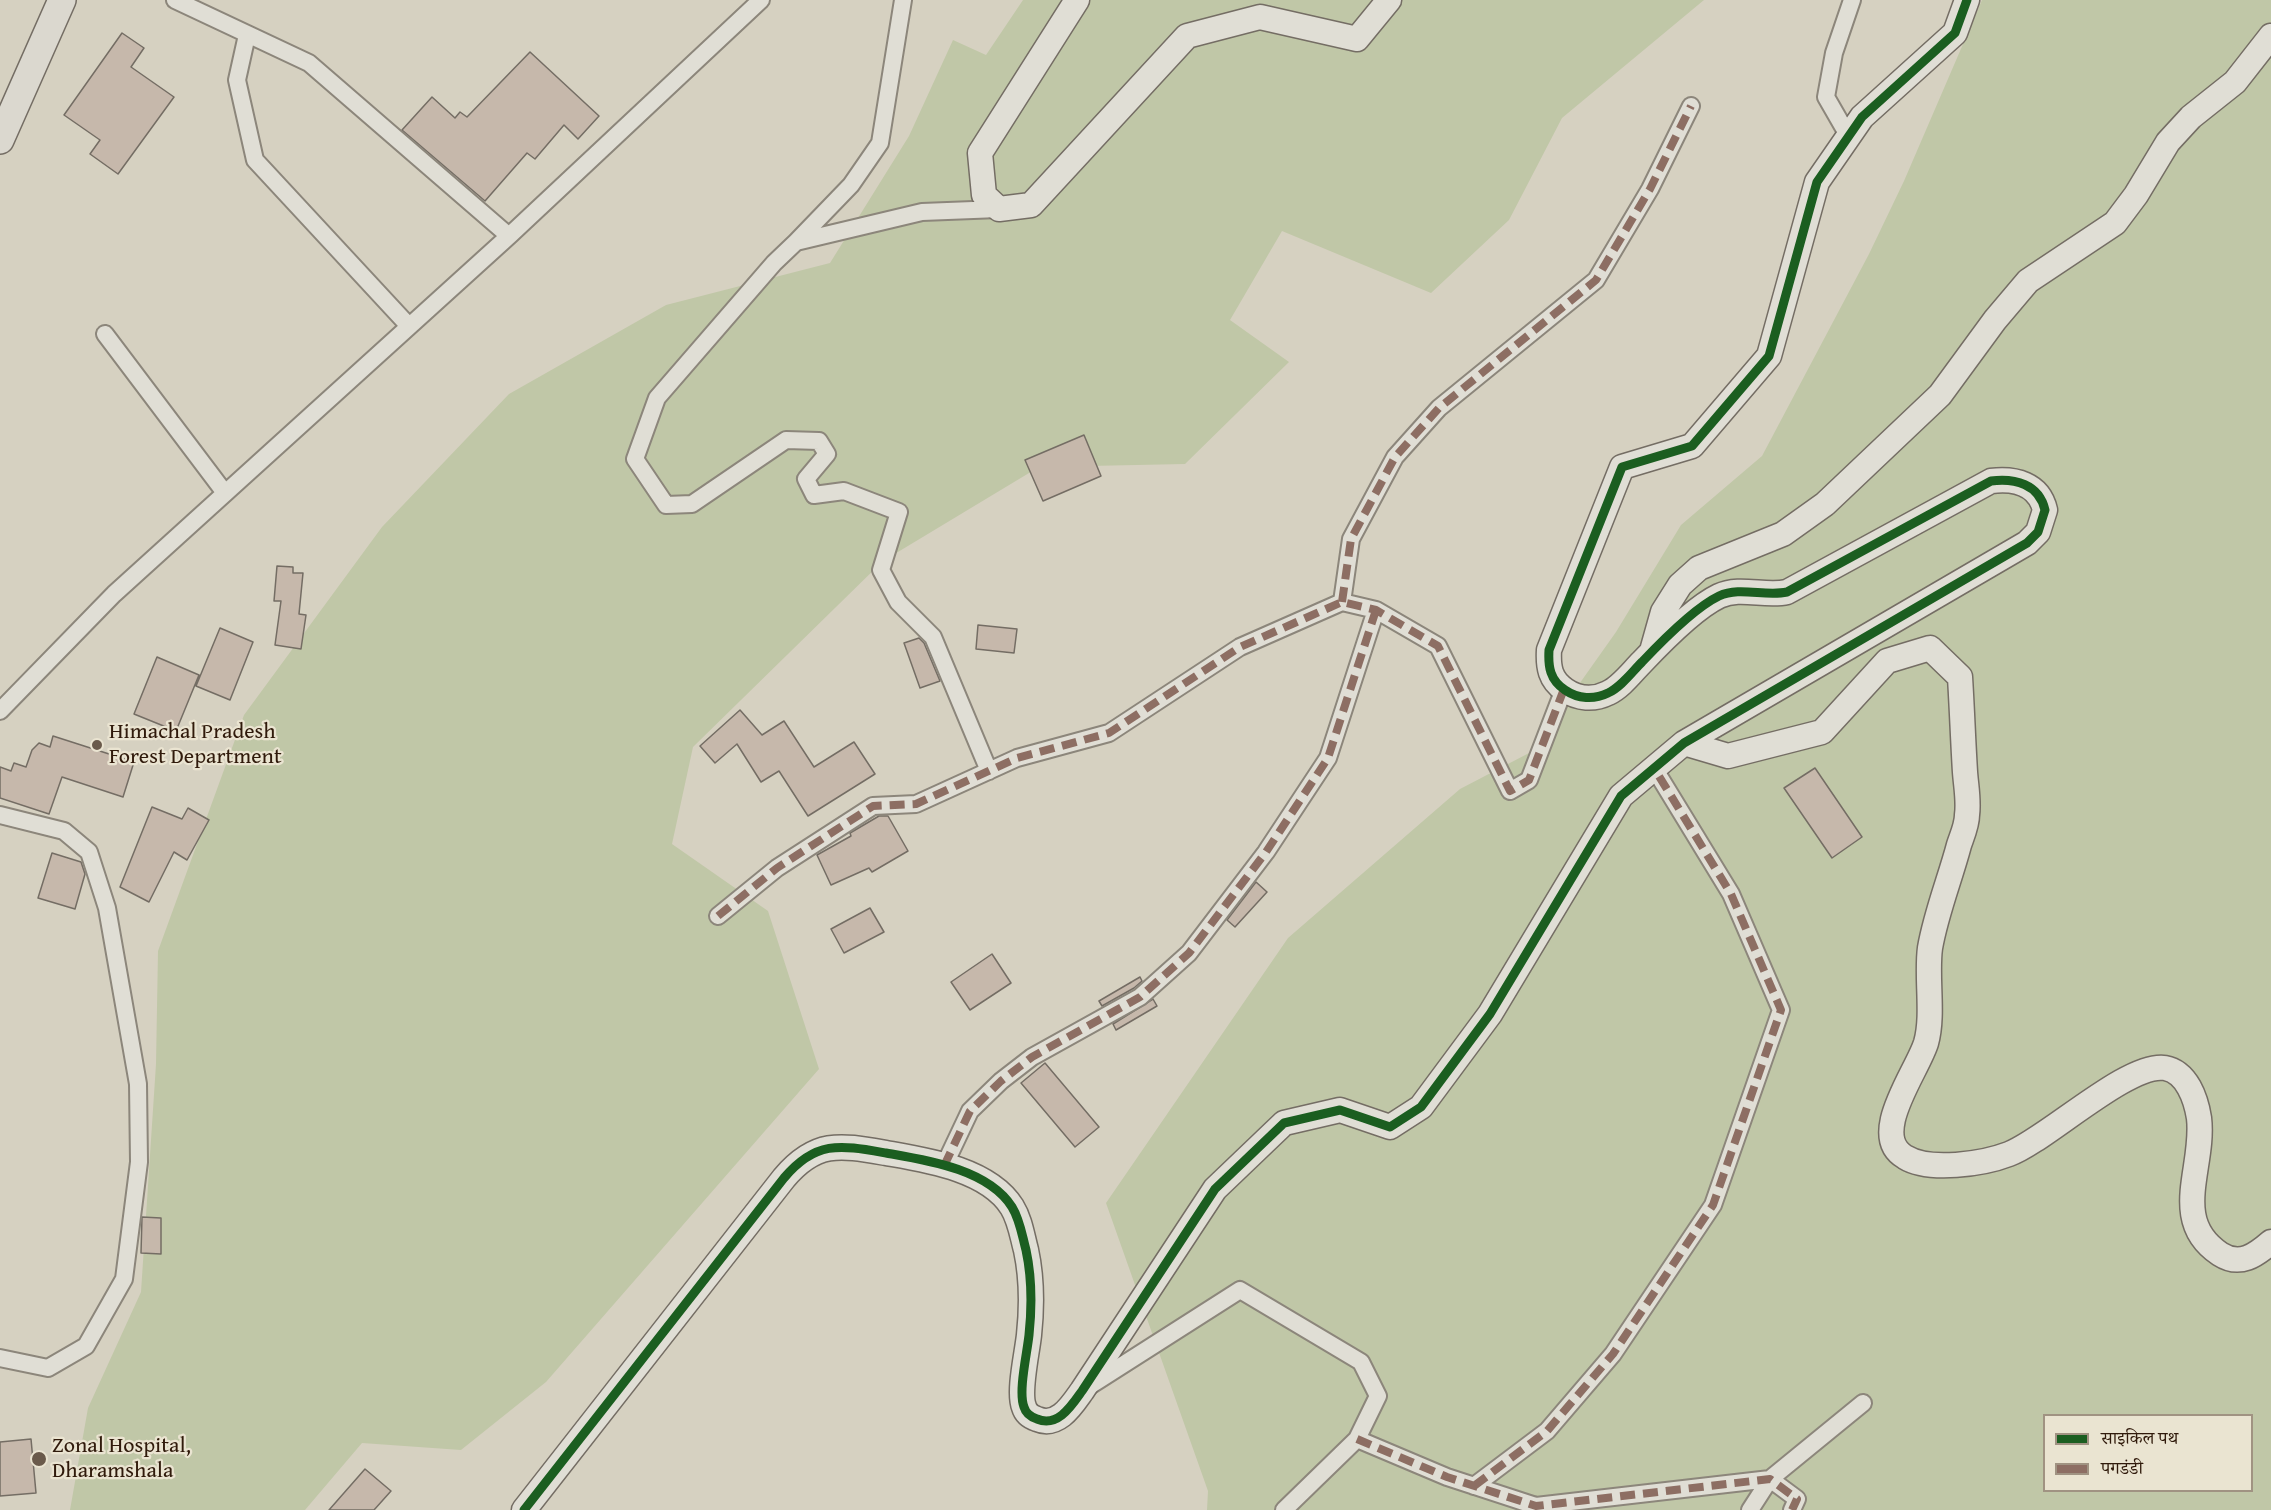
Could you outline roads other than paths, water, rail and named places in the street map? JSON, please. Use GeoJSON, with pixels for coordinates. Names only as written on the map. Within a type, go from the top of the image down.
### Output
{"type":"FeatureCollection","features":[{"type":"Feature","properties":{"kind":"main road"},"geometry":{"type":"LineString","coordinates":[[0,140],[62,0]]}},
{"type":"Feature","properties":{"kind":"street"},"geometry":{"type":"LineString","coordinates":[[175,0],[309,63],[509,236]]}},
{"type":"Feature","properties":{"kind":"street"},"geometry":{"type":"LineString","coordinates":[[0,711],[114,594],[408,325],[509,236],[761,0]]}},
{"type":"Feature","properties":{"kind":"street"},"geometry":{"type":"LineString","coordinates":[[903,0],[880,143],[851,185],[774,262],[657,398],[635,459],[666,505],[692,504],[786,440],[819,441],[827,454],[806,479],[814,495],[844,491],[899,512],[881,570],[898,602],[933,637],[989,771]]}},
{"type":"Feature","properties":{"kind":"street"},"geometry":{"type":"LineString","coordinates":[[999,209],[984,195],[980,153],[1077,0]]}},
{"type":"Feature","properties":{"kind":"street"},"geometry":{"type":"LineString","coordinates":[[796,242],[922,212],[999,209],[1031,205],[1187,36],[1260,17],[1357,39],[1389,0]]}},
{"type":"Feature","properties":{"kind":"street"},"geometry":{"type":"LineString","coordinates":[[1849,137],[1826,97],[1834,52],[1852,0]]}},
{"type":"Feature","properties":{"kind":"street"},"geometry":{"type":"LineString","coordinates":[[524,1510],[801,1158],[821,1148],[848,1147],[944,1166],[978,1178],[997,1191],[1011,1205],[1020,1227],[1030,1275],[1032,1314],[1022,1394],[1024,1408],[1029,1415],[1040,1421],[1050,1421],[1061,1417],[1082,1391],[1215,1190],[1284,1123],[1340,1110],[1390,1127],[1421,1107],[1490,1014],[1621,796],[1684,743],[2027,543],[2038,532],[2044,518],[2043,500],[2036,491],[2015,481],[2003,480],[1980,485],[1787,592],[1777,595],[1730,593],[1716,597],[1652,651],[1611,692],[1599,697],[1574,696],[1564,690],[1550,673],[1549,650],[1622,466],[1692,446],[1769,356],[1817,182],[1862,117],[1955,33],[1967,0]]}},
{"type":"Feature","properties":{"kind":"street"},"geometry":{"type":"LineString","coordinates":[[247,35],[237,80],[255,160],[408,325]]}},
{"type":"Feature","properties":{"kind":"street"},"geometry":{"type":"LineString","coordinates":[[1652,651],[1663,612],[1680,585],[1699,568],[1783,534],[1825,504],[1940,395],[1995,320],[2028,281],[2115,223],[2136,195],[2168,142],[2191,117],[2235,82],[2271,36]]}},
{"type":"Feature","properties":{"kind":"street"},"geometry":{"type":"LineString","coordinates":[[1342,602],[1351,539],[1395,457],[1439,408],[1596,280],[1650,189],[1691,106]]}},
{"type":"Feature","properties":{"kind":"street"},"geometry":{"type":"LineString","coordinates":[[105,334],[225,493]]}},
{"type":"Feature","properties":{"kind":"street"},"geometry":{"type":"LineString","coordinates":[[718,916],[777,868],[873,806],[916,804],[1017,758],[1109,733],[1240,647],[1342,602],[1376,610],[1438,646],[1510,791],[1528,780],[1564,690]]}},
{"type":"Feature","properties":{"kind":"street"},"geometry":{"type":"LineString","coordinates":[[944,1166],[970,1111],[1001,1081],[1032,1057],[1140,997],[1190,953],[1266,852],[1328,758],[1376,610]]}},
{"type":"Feature","properties":{"kind":"street"},"geometry":{"type":"LineString","coordinates":[[1684,743],[1728,756],[1822,732],[1887,661],[1930,648],[1960,677],[1968,816],[1930,947],[1926,1042],[1889,1129],[1893,1145],[1904,1157],[1925,1165],[1967,1164],[2010,1154],[2106,1092],[2151,1069],[2166,1068],[2180,1074],[2192,1091],[2198,1113],[2200,1133],[2190,1204],[2197,1230],[2213,1249],[2229,1260],[2252,1258],[2271,1242]]}},
{"type":"Feature","properties":{"kind":"street"},"geometry":{"type":"LineString","coordinates":[[1474,1486],[1547,1431],[1613,1354],[1713,1205],[1781,1010],[1731,894],[1654,768]]}},
{"type":"Feature","properties":{"kind":"street"},"geometry":{"type":"LineString","coordinates":[[0,814],[64,831],[88,852],[107,908],[138,1084],[139,1162],[124,1279],[86,1346],[48,1368],[0,1358]]}},
{"type":"Feature","properties":{"kind":"street"},"geometry":{"type":"LineString","coordinates":[[1082,1391],[1240,1290],[1361,1362],[1378,1396],[1357,1439],[1284,1510]]}},
{"type":"Feature","properties":{"kind":"street"},"geometry":{"type":"LineString","coordinates":[[1749,1510],[1770,1479],[1863,1403]]}},
{"type":"Feature","properties":{"kind":"street"},"geometry":{"type":"LineString","coordinates":[[1357,1439],[1474,1486],[1536,1506],[1770,1479],[1797,1499],[1792,1510]]}},
{"type":"Feature","properties":{"kind":"place","name":"Himachal Pradesh Forest Department"},"geometry":{"type":"Point","coordinates":[97,745]}},
{"type":"Feature","properties":{"kind":"place","name":"Zonal Hospital, Dharamshala"},"geometry":{"type":"Point","coordinates":[39,1459]}}]}
